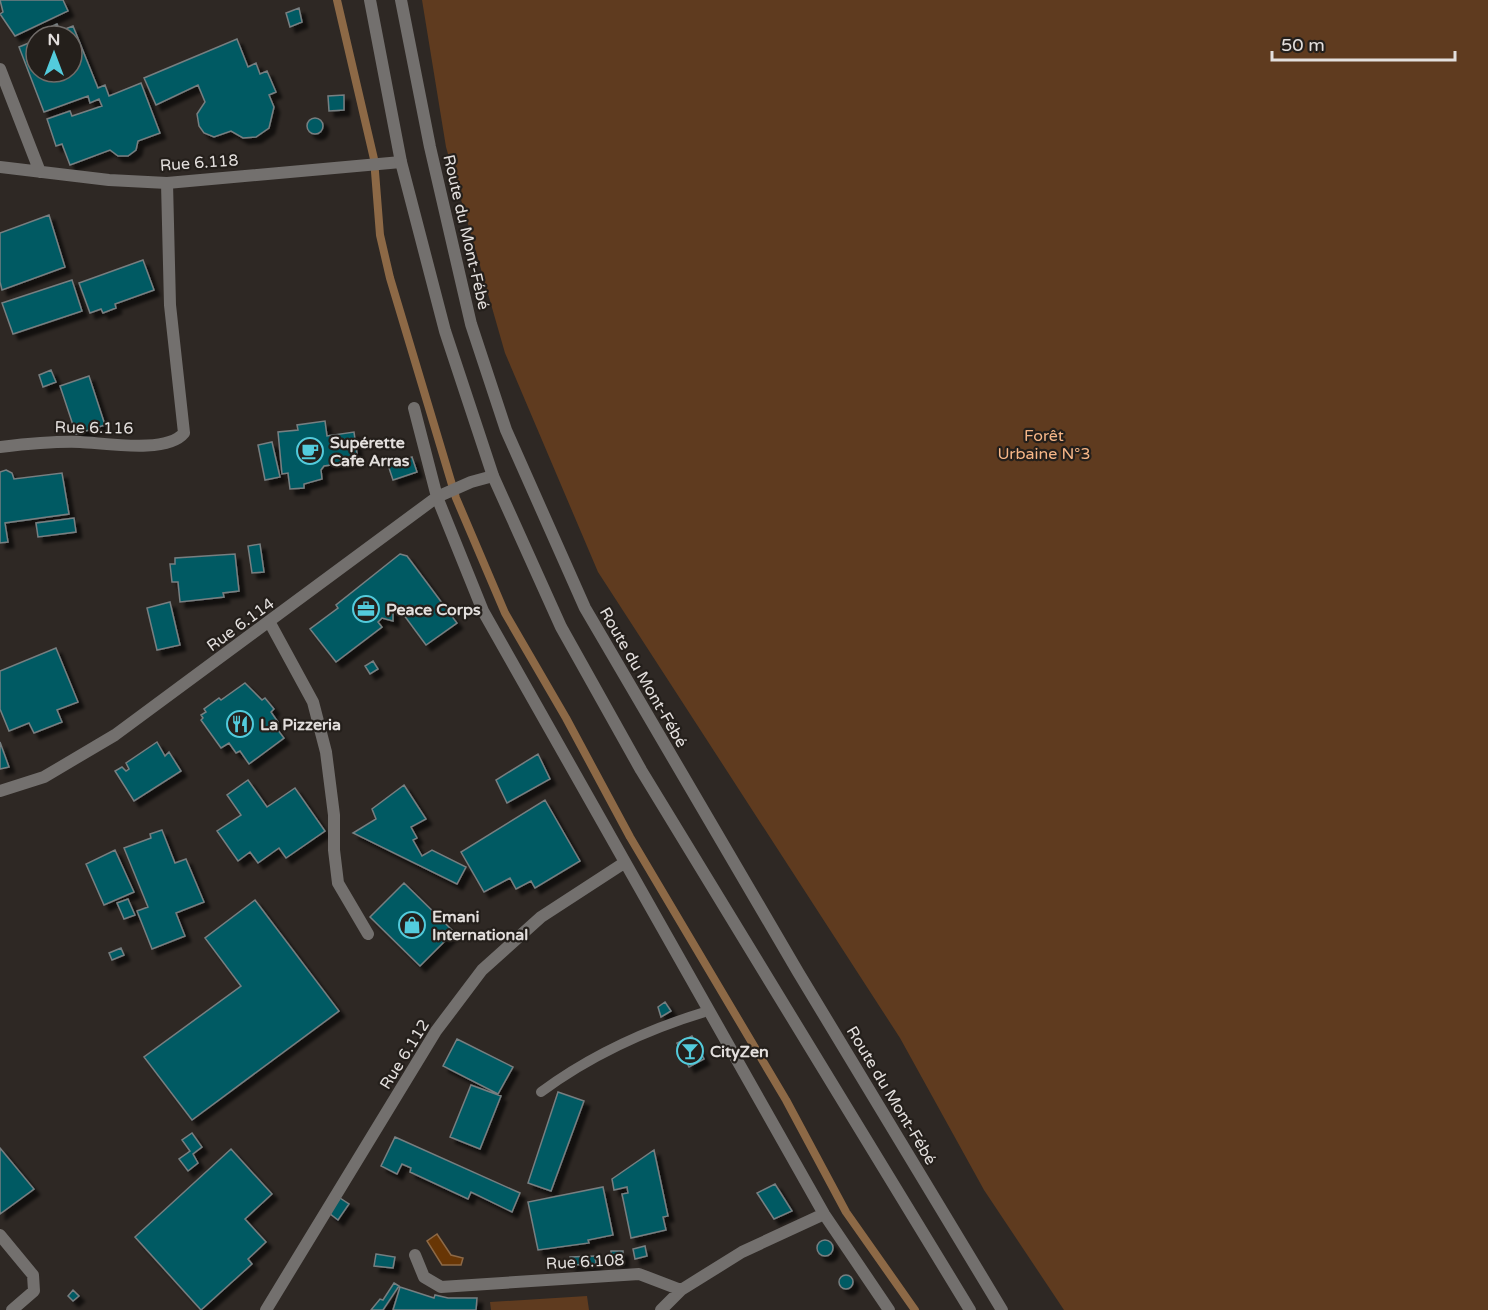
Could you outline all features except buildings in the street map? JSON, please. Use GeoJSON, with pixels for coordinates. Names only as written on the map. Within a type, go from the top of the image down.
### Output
{"type":"FeatureCollection","features":[{"type":"Feature","properties":{"kind":"street"},"geometry":{"type":"LineString","coordinates":[[370,0],[401,162],[445,331],[493,476],[561,627],[641,770],[970,1310]]}},
{"type":"Feature","properties":{"kind":"street","name":"Route du Mont-Fébé"},"geometry":{"type":"LineString","coordinates":[[400,0],[430,147],[471,324],[506,430],[585,608],[798,972],[1002,1310]]}},
{"type":"Feature","properties":{"kind":"street"},"geometry":{"type":"LineString","coordinates":[[0,69],[40,172]]}},
{"type":"Feature","properties":{"kind":"street","name":"Rue 6.118"},"geometry":{"type":"LineString","coordinates":[[0,167],[109,180],[167,183],[401,162]]}},
{"type":"Feature","properties":{"kind":"street","name":"Rue 6.116"},"geometry":{"type":"LineString","coordinates":[[0,447],[79,442],[121,445],[166,443],[179,439],[184,433],[170,304],[167,183]]}},
{"type":"Feature","properties":{"kind":"street"},"geometry":{"type":"LineString","coordinates":[[414,408],[437,497],[483,611],[824,1214],[889,1310]]}},
{"type":"Feature","properties":{"kind":"street","name":"Rue 6.114"},"geometry":{"type":"LineString","coordinates":[[0,791],[44,777],[115,735],[437,497],[471,482],[493,476]]}},
{"type":"Feature","properties":{"kind":"street"},"geometry":{"type":"LineString","coordinates":[[270,622],[313,702],[326,752],[334,815],[334,850],[338,883],[368,934]]}},
{"type":"Feature","properties":{"kind":"street","name":"Rue 6.112"},"geometry":{"type":"LineString","coordinates":[[266,1310],[436,1031],[482,970],[541,917],[624,863]]}},
{"type":"Feature","properties":{"kind":"street"},"geometry":{"type":"LineString","coordinates":[[661,1310],[681,1290],[742,1252],[824,1214]]}},
{"type":"Feature","properties":{"kind":"street"},"geometry":{"type":"LineString","coordinates":[[0,1235],[33,1275],[36,1283],[34,1291],[12,1310]]}},
{"type":"Feature","properties":{"kind":"street","name":"Rue 6.108"},"geometry":{"type":"LineString","coordinates":[[415,1255],[424,1277],[441,1287],[639,1274],[681,1290]]}},
{"type":"Feature","properties":{"kind":"lane"},"geometry":{"type":"LineString","coordinates":[[541,1092],[563,1076],[663,1024],[708,1011]]}},
{"type":"Feature","properties":{"kind":"green space","name":"Forêt Urbaine N°3"},"geometry":{"type":"Polygon","coordinates":[[[422,0],[1488,0],[1488,1310],[1064,1310],[984,1190],[900,1038],[598,572],[505,353],[446,147],[422,0]]]}},
{"type":"Feature","properties":{"kind":"green space"},"geometry":{"type":"Polygon","coordinates":[[[587,1296],[589,1310],[491,1310],[490,1302],[587,1296]]]}},
{"type":"Feature","properties":{"kind":"shaded area"},"geometry":{"type":"Polygon","coordinates":[[[437,1234],[451,1255],[463,1258],[461,1265],[442,1265],[427,1241],[437,1234]]]}},
{"type":"Feature","properties":{"kind":"waterway"},"geometry":{"type":"LineString","coordinates":[[337,0],[374,159],[380,235],[390,278],[456,498],[505,613],[566,718],[630,837],[786,1100],[846,1212],[915,1310]]}},
{"type":"Feature","properties":{"kind":"place","name":"Supérette Cafe Arras"},"geometry":{"type":"Point","coordinates":[310,451]}},
{"type":"Feature","properties":{"kind":"place","name":"Peace Corps"},"geometry":{"type":"Point","coordinates":[366,609]}},
{"type":"Feature","properties":{"kind":"place","name":"La Pizzeria"},"geometry":{"type":"Point","coordinates":[240,724]}},
{"type":"Feature","properties":{"kind":"place","name":"Emani International"},"geometry":{"type":"Point","coordinates":[412,925]}},
{"type":"Feature","properties":{"kind":"place","name":"CityZen"},"geometry":{"type":"Point","coordinates":[690,1051]}}]}
